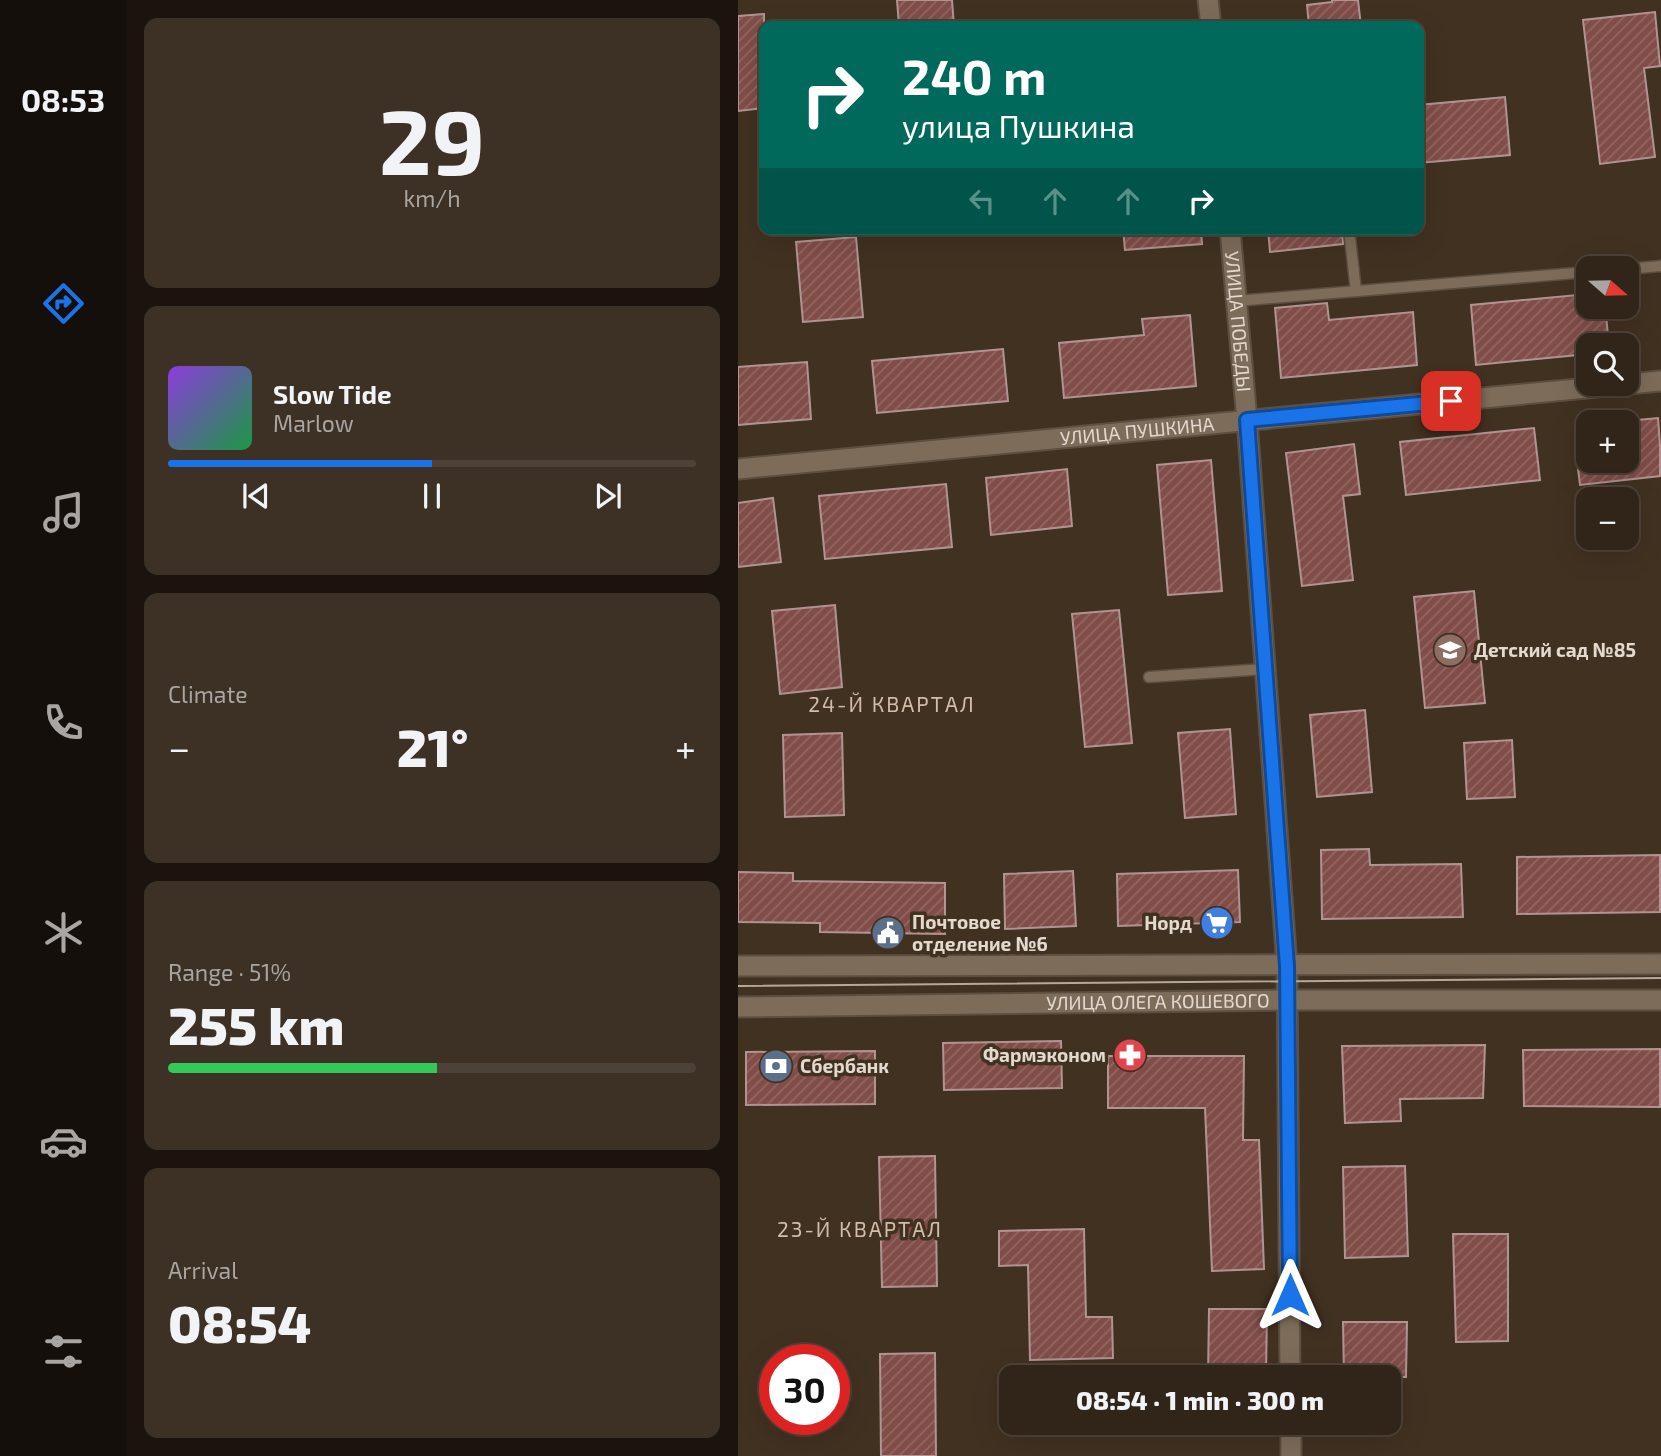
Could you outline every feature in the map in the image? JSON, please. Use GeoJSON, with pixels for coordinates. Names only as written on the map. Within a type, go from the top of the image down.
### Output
{"type":"FeatureCollection","features":[{"type":"Feature","properties":{"kind":"street"},"geometry":{"type":"LineString","coordinates":[[1208,0],[1210,21]]}},
{"type":"Feature","properties":{"kind":"street","name":"УЛИЦА ПОБЕДЫ"},"geometry":{"type":"LineString","coordinates":[[1230,235],[1247,420],[1287,966],[1290,1365]]}},
{"type":"Feature","properties":{"kind":"street","name":"УЛИЦА ПУШКИНА"},"geometry":{"type":"LineString","coordinates":[[738,469],[1660,381]]}},
{"type":"Feature","properties":{"kind":"street","name":"УЛИЦА ОЛЕГА КОШЕВОГО"},"geometry":{"type":"LineString","coordinates":[[738,967],[1660,964]]}},
{"type":"Feature","properties":{"kind":"street","name":"УЛИЦА ОЛЕГА КОШЕВОГО"},"geometry":{"type":"LineString","coordinates":[[738,1007],[1288,1000],[1660,1000]]}},
{"type":"Feature","properties":{"kind":"street"},"geometry":{"type":"LineString","coordinates":[[1291,1435],[1291,1456]]}},
{"type":"Feature","properties":{"kind":"lane"},"geometry":{"type":"LineString","coordinates":[[1350,235],[1356,291]]}},
{"type":"Feature","properties":{"kind":"lane"},"geometry":{"type":"LineString","coordinates":[[1639,268],[1660,266]]}},
{"type":"Feature","properties":{"kind":"lane"},"geometry":{"type":"LineString","coordinates":[[1236,301],[1576,273]]}},
{"type":"Feature","properties":{"kind":"lane"},"geometry":{"type":"LineString","coordinates":[[1149,677],[1265,669]]}},
{"type":"Feature","properties":{"kind":"building"},"geometry":{"type":"Polygon","coordinates":[[[897,0],[952,0],[954,21],[899,21],[897,0]]]}},
{"type":"Feature","properties":{"kind":"building"},"geometry":{"type":"Polygon","coordinates":[[[1358,0],[1360,21],[1309,21],[1307,5],[1358,0]]]}},
{"type":"Feature","properties":{"kind":"building"},"geometry":{"type":"Polygon","coordinates":[[[1655,12],[1660,66],[1644,68],[1655,157],[1600,164],[1583,20],[1655,12]]]}},
{"type":"Feature","properties":{"kind":"building"},"geometry":{"type":"Polygon","coordinates":[[[764,14],[764,21],[759,21],[759,109],[738,111],[738,16],[764,14]]]}},
{"type":"Feature","properties":{"kind":"building"},"geometry":{"type":"Polygon","coordinates":[[[1505,97],[1510,155],[1424,163],[1424,105],[1505,97]]]}},
{"type":"Feature","properties":{"kind":"building"},"geometry":{"type":"Polygon","coordinates":[[[1124,235],[1201,235],[1202,244],[1125,250],[1124,235]]]}},
{"type":"Feature","properties":{"kind":"building"},"geometry":{"type":"Polygon","coordinates":[[[1269,235],[1342,235],[1343,244],[1270,252],[1269,235]]]}},
{"type":"Feature","properties":{"kind":"building"},"geometry":{"type":"Polygon","coordinates":[[[856,237],[863,317],[803,322],[796,242],[856,237]]]}},
{"type":"Feature","properties":{"kind":"building"},"geometry":{"type":"Polygon","coordinates":[[[1576,295],[1576,319],[1606,319],[1608,333],[1576,333],[1576,355],[1476,365],[1471,305],[1576,295]]]}},
{"type":"Feature","properties":{"kind":"building"},"geometry":{"type":"Polygon","coordinates":[[[1327,303],[1329,320],[1413,312],[1417,365],[1281,378],[1275,308],[1327,303]]]}},
{"type":"Feature","properties":{"kind":"building"},"geometry":{"type":"Polygon","coordinates":[[[1190,315],[1196,386],[1064,398],[1059,343],[1144,335],[1142,319],[1190,315]]]}},
{"type":"Feature","properties":{"kind":"building"},"geometry":{"type":"Polygon","coordinates":[[[1003,349],[1008,401],[877,413],[872,361],[1003,349]]]}},
{"type":"Feature","properties":{"kind":"building"},"geometry":{"type":"Polygon","coordinates":[[[807,362],[811,419],[738,425],[738,367],[807,362]]]}},
{"type":"Feature","properties":{"kind":"building"},"geometry":{"type":"Polygon","coordinates":[[[1658,418],[1660,476],[1580,485],[1579,473],[1639,473],[1639,420],[1658,418]]]}},
{"type":"Feature","properties":{"kind":"building"},"geometry":{"type":"Polygon","coordinates":[[[1534,428],[1540,480],[1406,495],[1400,442],[1534,428]]]}},
{"type":"Feature","properties":{"kind":"building"},"geometry":{"type":"Polygon","coordinates":[[[1354,444],[1360,494],[1343,496],[1353,580],[1302,586],[1286,453],[1354,444]]]}},
{"type":"Feature","properties":{"kind":"building"},"geometry":{"type":"Polygon","coordinates":[[[1211,460],[1222,591],[1168,595],[1157,465],[1211,460]]]}},
{"type":"Feature","properties":{"kind":"building"},"geometry":{"type":"Polygon","coordinates":[[[1067,469],[1072,526],[991,535],[986,478],[1067,469]]]}},
{"type":"Feature","properties":{"kind":"building"},"geometry":{"type":"Polygon","coordinates":[[[946,484],[952,547],[825,559],[819,496],[946,484]]]}},
{"type":"Feature","properties":{"kind":"building"},"geometry":{"type":"Polygon","coordinates":[[[773,498],[781,562],[738,567],[738,503],[773,498]]]}},
{"type":"Feature","properties":{"kind":"building","name":"Детский сад №85"},"geometry":{"type":"Polygon","coordinates":[[[1474,591],[1485,703],[1425,708],[1414,597],[1474,591]]]}},
{"type":"Feature","properties":{"kind":"building"},"geometry":{"type":"Polygon","coordinates":[[[835,605],[842,687],[780,694],[772,611],[835,605]]]}},
{"type":"Feature","properties":{"kind":"building"},"geometry":{"type":"Polygon","coordinates":[[[1119,610],[1132,743],[1085,747],[1072,614],[1119,610]]]}},
{"type":"Feature","properties":{"kind":"building"},"geometry":{"type":"Polygon","coordinates":[[[1365,710],[1372,792],[1317,797],[1310,715],[1365,710]]]}},
{"type":"Feature","properties":{"kind":"building"},"geometry":{"type":"Polygon","coordinates":[[[1230,729],[1236,814],[1185,818],[1178,733],[1230,729]]]}},
{"type":"Feature","properties":{"kind":"building"},"geometry":{"type":"Polygon","coordinates":[[[842,733],[844,815],[785,817],[783,735],[842,733]]]}},
{"type":"Feature","properties":{"kind":"building"},"geometry":{"type":"Polygon","coordinates":[[[1512,740],[1515,797],[1467,799],[1464,743],[1512,740]]]}},
{"type":"Feature","properties":{"kind":"building"},"geometry":{"type":"Polygon","coordinates":[[[1369,849],[1370,865],[1461,864],[1463,917],[1322,919],[1321,850],[1369,849]]]}},
{"type":"Feature","properties":{"kind":"building"},"geometry":{"type":"Polygon","coordinates":[[[1660,855],[1660,912],[1517,914],[1517,857],[1660,855]]]}},
{"type":"Feature","properties":{"kind":"building"},"geometry":{"type":"Polygon","coordinates":[[[1238,870],[1240,922],[1118,926],[1117,874],[1238,870]]]}},
{"type":"Feature","properties":{"kind":"building"},"geometry":{"type":"Polygon","coordinates":[[[1073,871],[1076,926],[1005,929],[1004,874],[1073,871]]]}},
{"type":"Feature","properties":{"kind":"building"},"geometry":{"type":"Polygon","coordinates":[[[738,872],[793,873],[793,881],[945,883],[945,934],[820,932],[820,923],[738,922],[738,872]]]}},
{"type":"Feature","properties":{"kind":"building"},"geometry":{"type":"Polygon","coordinates":[[[1061,1041],[1062,1088],[944,1090],[943,1043],[1061,1041]]]}},
{"type":"Feature","properties":{"kind":"building"},"geometry":{"type":"Polygon","coordinates":[[[1485,1045],[1483,1098],[1400,1099],[1401,1121],[1345,1123],[1342,1046],[1485,1045]]]}},
{"type":"Feature","properties":{"kind":"building"},"geometry":{"type":"Polygon","coordinates":[[[1660,1049],[1660,1107],[1524,1106],[1523,1050],[1660,1049]]]}},
{"type":"Feature","properties":{"kind":"building"},"geometry":{"type":"Polygon","coordinates":[[[875,1051],[875,1104],[746,1105],[746,1052],[875,1051]]]}},
{"type":"Feature","properties":{"kind":"building"},"geometry":{"type":"Polygon","coordinates":[[[1108,1056],[1244,1056],[1243,1140],[1259,1140],[1264,1269],[1212,1271],[1205,1108],[1108,1108],[1108,1056]]]}},
{"type":"Feature","properties":{"kind":"building"},"geometry":{"type":"Polygon","coordinates":[[[935,1156],[937,1286],[882,1287],[879,1157],[935,1156]]]}},
{"type":"Feature","properties":{"kind":"building"},"geometry":{"type":"Polygon","coordinates":[[[1405,1166],[1408,1256],[1345,1258],[1343,1167],[1405,1166]]]}},
{"type":"Feature","properties":{"kind":"building"},"geometry":{"type":"Polygon","coordinates":[[[1084,1229],[1086,1317],[1112,1317],[1113,1358],[1030,1360],[1028,1265],[999,1266],[999,1231],[1084,1229]]]}},
{"type":"Feature","properties":{"kind":"building"},"geometry":{"type":"Polygon","coordinates":[[[1453,1234],[1508,1234],[1508,1341],[1456,1342],[1453,1234]]]}},
{"type":"Feature","properties":{"kind":"building"},"geometry":{"type":"Polygon","coordinates":[[[1209,1309],[1267,1309],[1266,1365],[1208,1365],[1209,1309]]]}},
{"type":"Feature","properties":{"kind":"building"},"geometry":{"type":"Polygon","coordinates":[[[1343,1322],[1407,1322],[1406,1377],[1401,1377],[1401,1365],[1344,1365],[1343,1322]]]}},
{"type":"Feature","properties":{"kind":"building"},"geometry":{"type":"Polygon","coordinates":[[[935,1353],[936,1456],[881,1456],[880,1354],[935,1353]]]}},
{"type":"Feature","properties":{"kind":"tram line"},"geometry":{"type":"LineString","coordinates":[[738,986],[1661,978]]}},
{"type":"Feature","properties":{"kind":"place","name":"Детский сад №85"},"geometry":{"type":"Point","coordinates":[1450,650]}},
{"type":"Feature","properties":{"kind":"place","name":"Норд"},"geometry":{"type":"Point","coordinates":[1217,923]}},
{"type":"Feature","properties":{"kind":"place","name":"Почтовое отделение №6"},"geometry":{"type":"Point","coordinates":[888,933]}},
{"type":"Feature","properties":{"kind":"place","name":"Фармэконом"},"geometry":{"type":"Point","coordinates":[1130,1055]}},
{"type":"Feature","properties":{"kind":"place","name":"Сбербанк"},"geometry":{"type":"Point","coordinates":[776,1066]}},
{"type":"Feature","properties":{"kind":"district","name":"24-Й КВАРТАЛ"},"geometry":{"type":"Point","coordinates":[892,705]}},
{"type":"Feature","properties":{"kind":"district","name":"23-Й КВАРТАЛ"},"geometry":{"type":"Point","coordinates":[860,1230]}},
{"type":"Feature","properties":{"kind":"route"},"geometry":{"type":"LineString","coordinates":[[1290,1295],[1287,966],[1247,420],[1451,401]]}}]}
